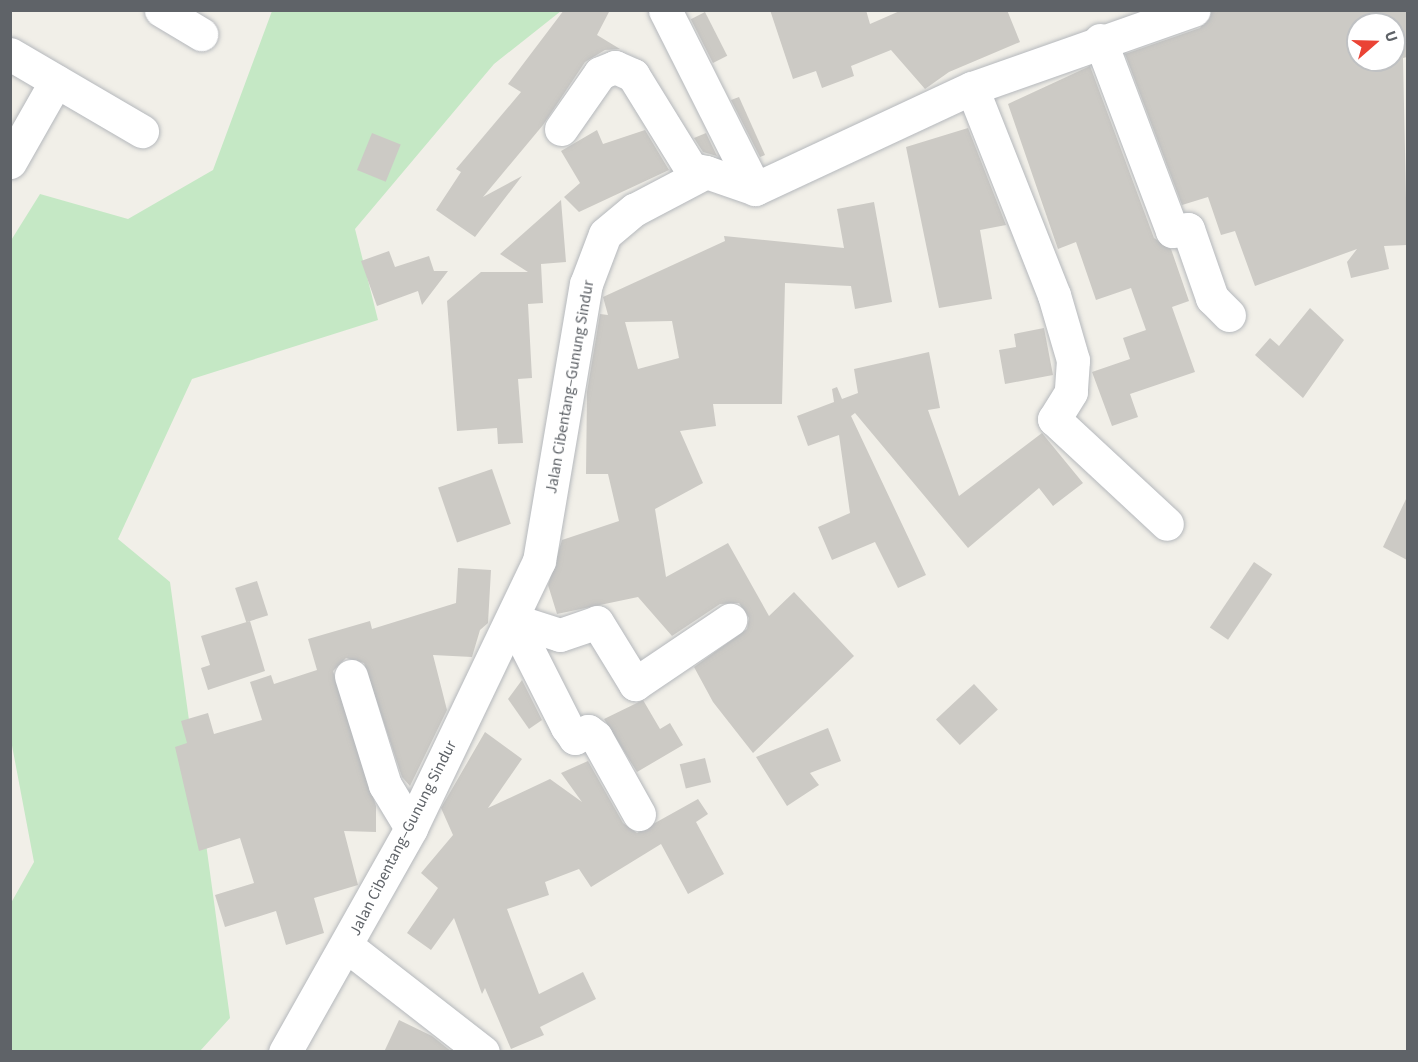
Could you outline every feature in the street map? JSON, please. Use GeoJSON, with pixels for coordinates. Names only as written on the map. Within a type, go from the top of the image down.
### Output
{"type":"FeatureCollection","features":[{"type":"Feature","properties":{"kind":"street"},"geometry":{"type":"LineString","coordinates":[[161,10],[201,34]]}},
{"type":"Feature","properties":{"kind":"street"},"geometry":{"type":"LineString","coordinates":[[665,10],[742,155],[755,189]]}},
{"type":"Feature","properties":{"kind":"street"},"geometry":{"type":"LineString","coordinates":[[561,129],[600,73],[615,67],[633,75],[691,169],[755,189],[972,88],[1101,40],[1194,10]]}},
{"type":"Feature","properties":{"kind":"street"},"geometry":{"type":"LineString","coordinates":[[1101,40],[1172,231],[1188,229],[1212,298],[1229,315]]}},
{"type":"Feature","properties":{"kind":"street"},"geometry":{"type":"LineString","coordinates":[[10,54],[142,131]]}},
{"type":"Feature","properties":{"kind":"street"},"geometry":{"type":"LineString","coordinates":[[10,162],[56,81]]}},
{"type":"Feature","properties":{"kind":"street"},"geometry":{"type":"LineString","coordinates":[[972,88],[1054,295],[1073,360],[1071,392],[1054,419],[1167,524]]}},
{"type":"Feature","properties":{"kind":"street","name":"Jalan Cibentang–Gunung Sindur"},"geometry":{"type":"LineString","coordinates":[[285,1052],[348,947],[411,828],[513,620],[539,561],[586,284],[605,234],[634,210],[706,172]]}},
{"type":"Feature","properties":{"kind":"street"},"geometry":{"type":"LineString","coordinates":[[513,620],[560,635],[597,622],[635,684],[730,620]]}},
{"type":"Feature","properties":{"kind":"street"},"geometry":{"type":"LineString","coordinates":[[513,620],[567,727],[575,738],[588,731],[596,737],[639,814]]}},
{"type":"Feature","properties":{"kind":"street"},"geometry":{"type":"LineString","coordinates":[[351,676],[385,785],[411,828]]}},
{"type":"Feature","properties":{"kind":"street"},"geometry":{"type":"LineString","coordinates":[[348,947],[483,1052]]}},
{"type":"Feature","properties":{"kind":"green space"},"geometry":{"type":"Polygon","coordinates":[[[272,11],[561,11],[494,64],[355,229],[378,320],[192,379],[118,539],[170,582],[230,1018],[200,1051],[11,1051],[11,903],[34,862],[10,735],[10,242],[40,194],[128,219],[213,170],[272,11]]]}},
{"type":"Feature","properties":{"kind":"building"},"geometry":{"type":"Polygon","coordinates":[[[564,10],[610,10],[597,35],[620,49],[605,50],[585,62],[543,125],[483,197],[522,176],[475,237],[436,210],[461,172],[456,169],[521,92],[508,84],[564,10]]]}},
{"type":"Feature","properties":{"kind":"building"},"geometry":{"type":"Polygon","coordinates":[[[770,10],[866,10],[870,24],[902,10],[1007,10],[1020,42],[949,72],[925,89],[891,50],[851,66],[854,76],[822,88],[816,71],[793,79],[770,10]]]}},
{"type":"Feature","properties":{"kind":"building"},"geometry":{"type":"Polygon","coordinates":[[[1212,10],[1407,10],[1406,57],[1406,12],[1346,12],[1346,72],[1403,72],[1407,245],[1384,246],[1389,269],[1351,278],[1347,262],[1357,249],[1255,286],[1235,231],[1221,235],[1208,197],[1182,205],[1125,54],[1200,28],[1212,10]]]}},
{"type":"Feature","properties":{"kind":"building"},"geometry":{"type":"Polygon","coordinates":[[[705,12],[727,56],[713,63],[691,19],[705,12]]]}},
{"type":"Feature","properties":{"kind":"building"},"geometry":{"type":"Polygon","coordinates":[[[1090,66],[1154,238],[1171,249],[1189,301],[1172,307],[1195,372],[1130,394],[1138,417],[1112,426],[1092,372],[1130,359],[1123,338],[1146,330],[1131,288],[1096,300],[1076,242],[1058,249],[1008,104],[1090,66]]]}},
{"type":"Feature","properties":{"kind":"building"},"geometry":{"type":"Polygon","coordinates":[[[739,97],[765,155],[760,157],[731,100],[739,97]]]}},
{"type":"Feature","properties":{"kind":"building"},"geometry":{"type":"Polygon","coordinates":[[[968,128],[1006,225],[980,230],[992,299],[939,308],[906,147],[968,128]]]}},
{"type":"Feature","properties":{"kind":"building"},"geometry":{"type":"Polygon","coordinates":[[[597,130],[603,144],[645,130],[669,170],[579,212],[564,197],[580,183],[561,151],[597,130]]]}},
{"type":"Feature","properties":{"kind":"building"},"geometry":{"type":"Polygon","coordinates":[[[372,133],[401,145],[386,182],[357,170],[372,133]]]}},
{"type":"Feature","properties":{"kind":"building"},"geometry":{"type":"Polygon","coordinates":[[[706,133],[717,156],[703,152],[694,138],[706,133]]]}},
{"type":"Feature","properties":{"kind":"building"},"geometry":{"type":"Polygon","coordinates":[[[561,200],[566,262],[541,264],[543,303],[528,304],[532,378],[518,379],[523,443],[498,444],[497,428],[457,431],[447,301],[481,272],[528,272],[500,254],[561,200]]]}},
{"type":"Feature","properties":{"kind":"building"},"geometry":{"type":"Polygon","coordinates":[[[874,202],[892,302],[855,309],[851,286],[785,283],[782,404],[713,404],[716,426],[680,431],[703,483],[655,509],[666,577],[728,543],[769,616],[794,592],[854,656],[753,753],[713,702],[694,667],[747,629],[749,618],[739,603],[720,604],[672,636],[638,597],[557,614],[548,585],[562,540],[619,521],[608,474],[586,474],[587,392],[600,314],[608,315],[603,297],[725,241],[724,236],[844,248],[837,209],[874,202]],[[672,321],[625,322],[638,369],[679,358],[672,321]]]}},
{"type":"Feature","properties":{"kind":"building"},"geometry":{"type":"Polygon","coordinates":[[[389,251],[395,267],[429,256],[434,271],[448,271],[422,305],[418,291],[377,306],[361,261],[389,251]]]}},
{"type":"Feature","properties":{"kind":"building"},"geometry":{"type":"Polygon","coordinates":[[[1310,308],[1344,340],[1303,398],[1255,355],[1270,338],[1279,346],[1310,308]]]}},
{"type":"Feature","properties":{"kind":"building"},"geometry":{"type":"Polygon","coordinates":[[[1044,328],[1053,375],[1005,384],[999,350],[1016,347],[1014,334],[1044,328]]]}},
{"type":"Feature","properties":{"kind":"building"},"geometry":{"type":"Polygon","coordinates":[[[929,352],[940,408],[928,410],[959,496],[1042,433],[1083,483],[1053,506],[1039,488],[968,548],[855,413],[851,416],[926,575],[898,588],[875,542],[832,560],[818,527],[850,513],[839,435],[808,446],[797,416],[834,402],[832,389],[837,387],[842,399],[858,393],[854,369],[929,352]]]}},
{"type":"Feature","properties":{"kind":"building"},"geometry":{"type":"Polygon","coordinates":[[[492,469],[511,524],[457,542],[438,488],[492,469]]]}},
{"type":"Feature","properties":{"kind":"building"},"geometry":{"type":"Polygon","coordinates":[[[1407,497],[1407,560],[1383,547],[1407,497]]]}},
{"type":"Feature","properties":{"kind":"building"},"geometry":{"type":"Polygon","coordinates":[[[1254,562],[1272,574],[1228,640],[1210,627],[1254,562]]]}},
{"type":"Feature","properties":{"kind":"building"},"geometry":{"type":"Polygon","coordinates":[[[458,568],[491,570],[488,623],[480,630],[472,657],[433,655],[447,710],[410,786],[402,777],[364,663],[346,658],[333,671],[376,806],[376,832],[344,831],[358,885],[314,898],[324,933],[286,945],[276,911],[225,927],[215,895],[254,883],[240,838],[199,851],[175,747],[187,743],[181,721],[208,713],[214,734],[262,720],[250,682],[271,675],[274,684],[317,670],[308,639],[370,621],[372,629],[456,603],[458,568]]]}},
{"type":"Feature","properties":{"kind":"building"},"geometry":{"type":"Polygon","coordinates":[[[257,581],[268,615],[246,622],[235,588],[257,581]]]}},
{"type":"Feature","properties":{"kind":"building"},"geometry":{"type":"Polygon","coordinates":[[[250,621],[265,671],[208,690],[201,668],[210,665],[201,636],[250,621]]]}},
{"type":"Feature","properties":{"kind":"building"},"geometry":{"type":"Polygon","coordinates":[[[522,680],[542,720],[529,729],[508,699],[522,680]]]}},
{"type":"Feature","properties":{"kind":"building"},"geometry":{"type":"Polygon","coordinates":[[[974,684],[998,710],[960,745],[936,719],[974,684]]]}},
{"type":"Feature","properties":{"kind":"building"},"geometry":{"type":"Polygon","coordinates":[[[643,700],[660,729],[670,723],[683,745],[637,772],[604,719],[643,700]]]}},
{"type":"Feature","properties":{"kind":"building"},"geometry":{"type":"Polygon","coordinates":[[[828,728],[841,761],[810,773],[819,785],[787,806],[756,757],[828,728]]]}},
{"type":"Feature","properties":{"kind":"building"},"geometry":{"type":"Polygon","coordinates":[[[485,732],[522,759],[488,808],[550,779],[582,802],[561,773],[588,761],[623,823],[637,833],[698,799],[708,814],[696,822],[724,874],[688,894],[661,844],[591,887],[579,869],[545,882],[549,895],[507,909],[539,994],[583,972],[596,999],[540,1027],[544,1035],[511,1049],[485,988],[482,994],[454,918],[431,950],[407,933],[438,888],[421,873],[453,835],[441,808],[485,732]]]}},
{"type":"Feature","properties":{"kind":"building"},"geometry":{"type":"Polygon","coordinates":[[[705,758],[711,782],[686,789],[680,764],[705,758]]]}},
{"type":"Feature","properties":{"kind":"building"},"geometry":{"type":"Polygon","coordinates":[[[399,1020],[432,1036],[452,1052],[384,1052],[399,1020]]]}}]}
